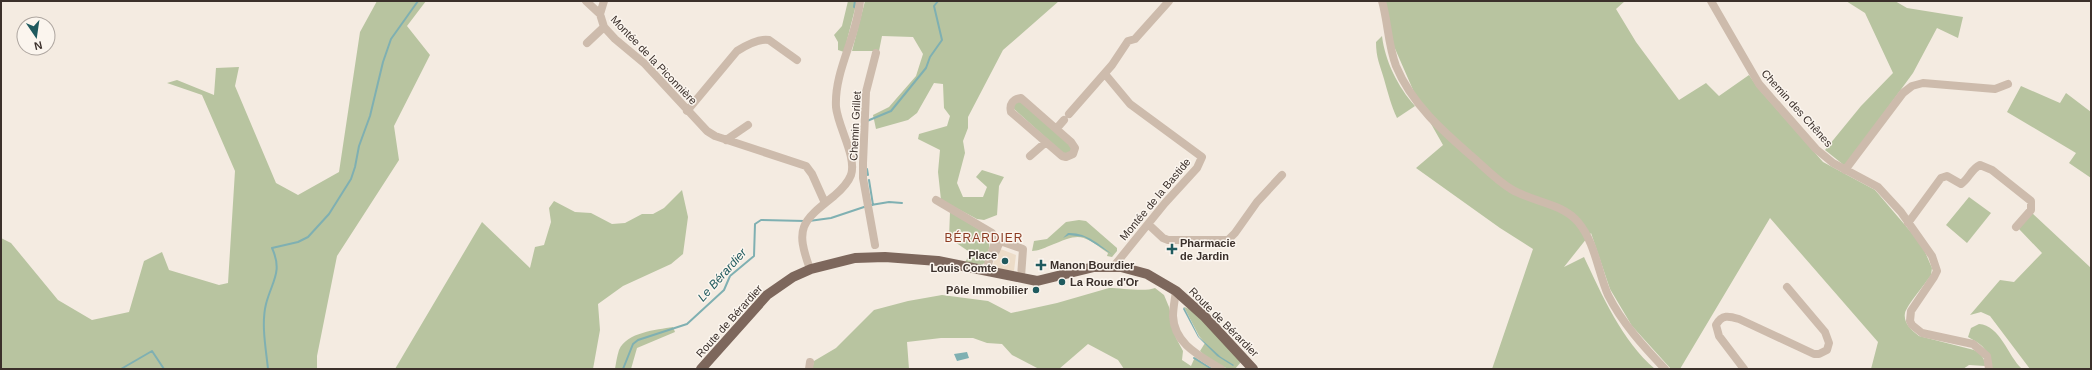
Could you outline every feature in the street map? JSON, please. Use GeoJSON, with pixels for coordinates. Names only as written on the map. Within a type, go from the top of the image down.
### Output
{"type":"FeatureCollection","features":[{"type":"Feature","properties":{"kind":"main road","name":"Route de Bérardier"},"geometry":{"type":"LineString","coordinates":[[701,369],[767,295],[788,280],[810,269],[838,261],[885,257],[938,261],[1037,281],[1088,268],[1114,266],[1147,274],[1176,291],[1205,318],[1253,369]]}},
{"type":"Feature","properties":{"kind":"street","name":"Montée de la Piconnière"},"geometry":{"type":"LineString","coordinates":[[586,1],[600,14],[604,27],[615,39],[645,64],[707,131],[726,140],[806,166],[811,171],[825,202]]}},
{"type":"Feature","properties":{"kind":"street"},"geometry":{"type":"LineString","coordinates":[[600,14],[604,1]]}},
{"type":"Feature","properties":{"kind":"street"},"geometry":{"type":"LineString","coordinates":[[810,269],[802,241],[803,228],[810,215],[844,187],[852,173],[852,164],[838,117],[837,98],[860,1]]}},
{"type":"Feature","properties":{"kind":"street"},"geometry":{"type":"LineString","coordinates":[[1056,128],[1105,74],[1128,41],[1134,39],[1169,1]]}},
{"type":"Feature","properties":{"kind":"street"},"geometry":{"type":"LineString","coordinates":[[1382,1],[1392,54],[1403,82],[1414,97],[1438,127],[1510,188],[1525,197],[1558,208],[1574,218],[1587,236],[1613,303],[1638,339],[1666,369]]}},
{"type":"Feature","properties":{"kind":"street","name":"Chemin des Chênes"},"geometry":{"type":"LineString","coordinates":[[1711,1],[1759,84],[1816,149],[1845,170],[1878,187],[1908,223],[1932,256],[1937,271],[1911,311],[1910,321],[1912,325],[1922,333],[1960,340],[1978,347],[1987,356],[1989,369]]}},
{"type":"Feature","properties":{"kind":"street"},"geometry":{"type":"LineString","coordinates":[[587,43],[604,27]]}},
{"type":"Feature","properties":{"kind":"street"},"geometry":{"type":"LineString","coordinates":[[687,111],[737,51],[742,48],[764,39],[769,40],[798,60]]}},
{"type":"Feature","properties":{"kind":"street","name":"Chemin Grillet"},"geometry":{"type":"LineString","coordinates":[[875,245],[868,197],[863,178],[865,105],[876,53]]}},
{"type":"Feature","properties":{"kind":"street","name":"Montée de la Bastide"},"geometry":{"type":"LineString","coordinates":[[1105,74],[1130,104],[1202,157],[1197,168],[1114,266]]}},
{"type":"Feature","properties":{"kind":"street"},"geometry":{"type":"LineString","coordinates":[[1845,170],[1903,93],[1912,86],[1923,83],[1995,88],[2008,84]]}},
{"type":"Feature","properties":{"kind":"street"},"geometry":{"type":"LineString","coordinates":[[1021,98],[1026,100],[1056,128],[1074,144],[1073,154],[1066,157],[1062,156],[1011,112],[1010,105],[1012,101],[1021,98]]}},
{"type":"Feature","properties":{"kind":"street"},"geometry":{"type":"LineString","coordinates":[[726,140],[748,125]]}},
{"type":"Feature","properties":{"kind":"street"},"geometry":{"type":"LineString","coordinates":[[1030,156],[1046,142]]}},
{"type":"Feature","properties":{"kind":"street"},"geometry":{"type":"LineString","coordinates":[[1908,223],[1941,178],[1946,176],[1961,184],[1975,167],[1980,165],[1992,170],[2031,201],[2031,210],[2016,227]]}},
{"type":"Feature","properties":{"kind":"street","name":"Chemin Grillet"},"geometry":{"type":"LineString","coordinates":[[852,173],[863,178]]}},
{"type":"Feature","properties":{"kind":"street"},"geometry":{"type":"LineString","coordinates":[[1148,224],[1163,238],[1168,240],[1228,240],[1257,202],[1282,175]]}},
{"type":"Feature","properties":{"kind":"street"},"geometry":{"type":"LineString","coordinates":[[936,200],[992,233],[995,242],[987,271]]}},
{"type":"Feature","properties":{"kind":"street"},"geometry":{"type":"LineString","coordinates":[[987,271],[1000,242],[1023,249],[1021,277]]}},
{"type":"Feature","properties":{"kind":"street"},"geometry":{"type":"LineString","coordinates":[[1744,369],[1719,336],[1716,325],[1723,317],[1728,316],[1739,319],[1814,354],[1819,354],[1827,350],[1829,342],[1825,332],[1787,287]]}},
{"type":"Feature","properties":{"kind":"street"},"geometry":{"type":"LineString","coordinates":[[1176,291],[1173,316],[1181,339],[1190,350],[1221,369]]}},
{"type":"Feature","properties":{"kind":"green space"},"geometry":{"type":"Polygon","coordinates":[[[377,1],[426,1],[407,26],[430,55],[394,126],[399,160],[337,256],[317,356],[317,369],[1,369],[1,238],[11,243],[58,300],[92,320],[129,312],[144,261],[162,252],[169,270],[219,285],[228,283],[235,171],[202,95],[167,83],[177,80],[214,95],[216,68],[239,67],[235,86],[276,183],[298,195],[339,172],[360,32],[377,1]]]}},
{"type":"Feature","properties":{"kind":"green space"},"geometry":{"type":"Polygon","coordinates":[[[848,1],[857,1],[844,52],[838,50],[838,42],[834,35],[842,26],[848,1]]]}},
{"type":"Feature","properties":{"kind":"green space"},"geometry":{"type":"Polygon","coordinates":[[[865,1],[1059,1],[1003,50],[968,117],[968,128],[963,141],[965,153],[957,183],[963,197],[983,197],[987,187],[976,177],[982,170],[1004,177],[999,186],[997,215],[984,220],[977,219],[941,200],[938,172],[940,150],[918,139],[919,134],[947,126],[950,116],[944,108],[943,84],[934,83],[917,113],[908,120],[876,129],[873,115],[889,107],[916,76],[923,54],[913,37],[882,36],[879,51],[852,51],[865,1]]]}},
{"type":"Feature","properties":{"kind":"green space"},"geometry":{"type":"Polygon","coordinates":[[[1385,1],[1625,1],[1616,9],[1636,42],[1679,100],[1706,83],[1719,96],[1749,75],[1758,88],[1823,162],[1875,190],[1922,245],[1932,268],[1931,275],[1906,309],[1905,320],[1909,326],[1919,336],[1974,350],[1982,356],[1985,366],[1969,365],[1963,369],[1871,369],[1878,342],[1770,218],[1680,369],[1671,369],[1632,326],[1610,289],[1591,233],[1564,267],[1584,257],[1614,317],[1643,358],[1655,369],[1492,369],[1533,249],[1500,228],[1416,168],[1443,145],[1417,99],[1393,44],[1385,1]]]}},
{"type":"Feature","properties":{"kind":"green space"},"geometry":{"type":"Polygon","coordinates":[[[1846,1],[1895,1],[1907,8],[1963,17],[1958,38],[1937,28],[1913,73],[1845,166],[1825,150],[1861,106],[1893,73],[1865,13],[1846,1]]]}},
{"type":"Feature","properties":{"kind":"green space"},"geometry":{"type":"Polygon","coordinates":[[[1382,36],[1386,55],[1393,73],[1403,91],[1415,106],[1397,118],[1377,57],[1376,42],[1382,36]]]}},
{"type":"Feature","properties":{"kind":"green space"},"geometry":{"type":"Polygon","coordinates":[[[2021,86],[2060,103],[2066,93],[2091,112],[2091,178],[2069,163],[2076,153],[2007,112],[2021,86]]]}},
{"type":"Feature","properties":{"kind":"green space"},"geometry":{"type":"Polygon","coordinates":[[[1020,101],[1072,145],[1072,152],[1064,154],[1014,109],[1014,104],[1020,101]]]}},
{"type":"Feature","properties":{"kind":"green space"},"geometry":{"type":"Polygon","coordinates":[[[682,190],[688,217],[683,254],[671,264],[623,286],[598,304],[600,330],[593,369],[395,369],[482,222],[530,268],[535,247],[544,245],[551,222],[549,208],[554,201],[575,212],[591,213],[612,224],[625,223],[642,214],[653,214],[664,208],[682,190]]]}},
{"type":"Feature","properties":{"kind":"green space"},"geometry":{"type":"Polygon","coordinates":[[[1969,197],[1991,213],[1967,243],[1946,225],[1969,197]]]}},
{"type":"Feature","properties":{"kind":"green space"},"geometry":{"type":"Polygon","coordinates":[[[950,212],[985,233],[989,240],[989,244],[985,263],[981,265],[965,262],[971,253],[949,238],[950,212]]]}},
{"type":"Feature","properties":{"kind":"green space"},"geometry":{"type":"Polygon","coordinates":[[[2031,212],[2091,268],[2091,369],[2030,369],[1990,316],[1981,312],[1970,315],[2000,280],[2014,282],[2042,253],[2019,229],[2031,212]]]}},
{"type":"Feature","properties":{"kind":"green space"},"geometry":{"type":"Polygon","coordinates":[[[1079,220],[1086,221],[1117,248],[1117,251],[1112,257],[1107,256],[1108,253],[1080,237],[1074,237],[1032,251],[1034,241],[1047,239],[1066,222],[1079,220]]]}},
{"type":"Feature","properties":{"kind":"green space"},"geometry":{"type":"Polygon","coordinates":[[[1109,288],[1139,290],[1155,288],[1164,295],[1169,307],[1176,338],[1183,351],[1182,360],[1191,366],[1195,357],[1212,369],[1124,369],[1118,360],[1088,344],[1059,369],[1039,369],[1012,355],[1002,344],[987,343],[973,338],[941,338],[907,342],[909,369],[812,369],[814,361],[836,348],[874,310],[908,301],[942,295],[988,301],[1011,313],[1057,303],[1109,288]]]}},
{"type":"Feature","properties":{"kind":"green space"},"geometry":{"type":"Polygon","coordinates":[[[1184,307],[1189,309],[1205,322],[1241,362],[1235,369],[1220,366],[1200,351],[1205,343],[1199,336],[1184,307]]]}},
{"type":"Feature","properties":{"kind":"green space"},"geometry":{"type":"Polygon","coordinates":[[[1979,324],[1993,330],[1998,335],[2022,369],[1991,369],[1989,358],[1985,350],[1982,346],[1968,337],[1971,328],[1979,324]]]}},
{"type":"Feature","properties":{"kind":"green space"},"geometry":{"type":"Polygon","coordinates":[[[673,327],[675,332],[637,348],[631,369],[615,369],[619,350],[628,339],[643,333],[673,327]]]}},
{"type":"Feature","properties":{"kind":"shaded area","name":"Place Louis Comte"},"geometry":{"type":"Polygon","coordinates":[[[998,248],[1016,255],[1014,271],[992,268],[998,248]]]}},
{"type":"Feature","properties":{"kind":"water"},"geometry":{"type":"Polygon","coordinates":[[[1068,233],[1075,233],[1087,237],[1098,243],[1113,255],[1084,237],[1069,235],[1063,238],[1068,233]]]}},
{"type":"Feature","properties":{"kind":"water"},"geometry":{"type":"Polygon","coordinates":[[[1184,307],[1199,337],[1221,357],[1234,365],[1233,366],[1217,356],[1198,337],[1183,309],[1184,307]]]}},
{"type":"Feature","properties":{"kind":"water"},"geometry":{"type":"Polygon","coordinates":[[[967,352],[969,358],[957,361],[954,354],[967,352]]]}},
{"type":"Feature","properties":{"kind":"waterway"},"geometry":{"type":"LineString","coordinates":[[268,369],[264,336],[264,320],[266,304],[277,270],[277,264],[272,248],[298,242],[308,237],[329,214],[351,179],[359,146],[370,116],[383,62],[391,39],[418,1]]}},
{"type":"Feature","properties":{"kind":"waterway"},"geometry":{"type":"LineString","coordinates":[[854,7],[855,1]]}},
{"type":"Feature","properties":{"kind":"waterway"},"geometry":{"type":"LineString","coordinates":[[867,121],[891,111],[926,68],[930,57],[942,40],[934,6],[938,1]]}},
{"type":"Feature","properties":{"kind":"waterway"},"geometry":{"type":"LineString","coordinates":[[867,169],[868,175]]}},
{"type":"Feature","properties":{"kind":"waterway"},"geometry":{"type":"LineString","coordinates":[[869,180],[873,205]]}},
{"type":"Feature","properties":{"kind":"waterway","name":"Le Bérardier"},"geometry":{"type":"LineString","coordinates":[[871,205],[889,202],[902,203]]}},
{"type":"Feature","properties":{"kind":"waterway","name":"Le Bérardier"},"geometry":{"type":"LineString","coordinates":[[809,221],[831,218],[867,206]]}},
{"type":"Feature","properties":{"kind":"waterway","name":"Le Bérardier"},"geometry":{"type":"LineString","coordinates":[[623,369],[633,344],[638,340],[687,324],[724,290],[730,276],[754,256],[755,224],[761,220],[805,221]]}},
{"type":"Feature","properties":{"kind":"waterway"},"geometry":{"type":"LineString","coordinates":[[121,369],[152,351],[164,369]]}},
{"type":"Feature","properties":{"kind":"waterway"},"geometry":{"type":"LineString","coordinates":[[1194,358],[1212,369]]}},
{"type":"Feature","properties":{"kind":"place","name":"Pharmacie de Jardin"},"geometry":{"type":"Point","coordinates":[1172,249]}},
{"type":"Feature","properties":{"kind":"place","name":"Place Louis Comte"},"geometry":{"type":"Point","coordinates":[1005,261]}},
{"type":"Feature","properties":{"kind":"place","name":"Manon Bourdier"},"geometry":{"type":"Point","coordinates":[1041,265]}},
{"type":"Feature","properties":{"kind":"place","name":"La Roue d'Or"},"geometry":{"type":"Point","coordinates":[1062,282]}},
{"type":"Feature","properties":{"kind":"place","name":"Pôle Immobilier"},"geometry":{"type":"Point","coordinates":[1036,290]}},
{"type":"Feature","properties":{"kind":"district","name":"BÉRARDIER"},"geometry":{"type":"Point","coordinates":[984,238]}}]}
